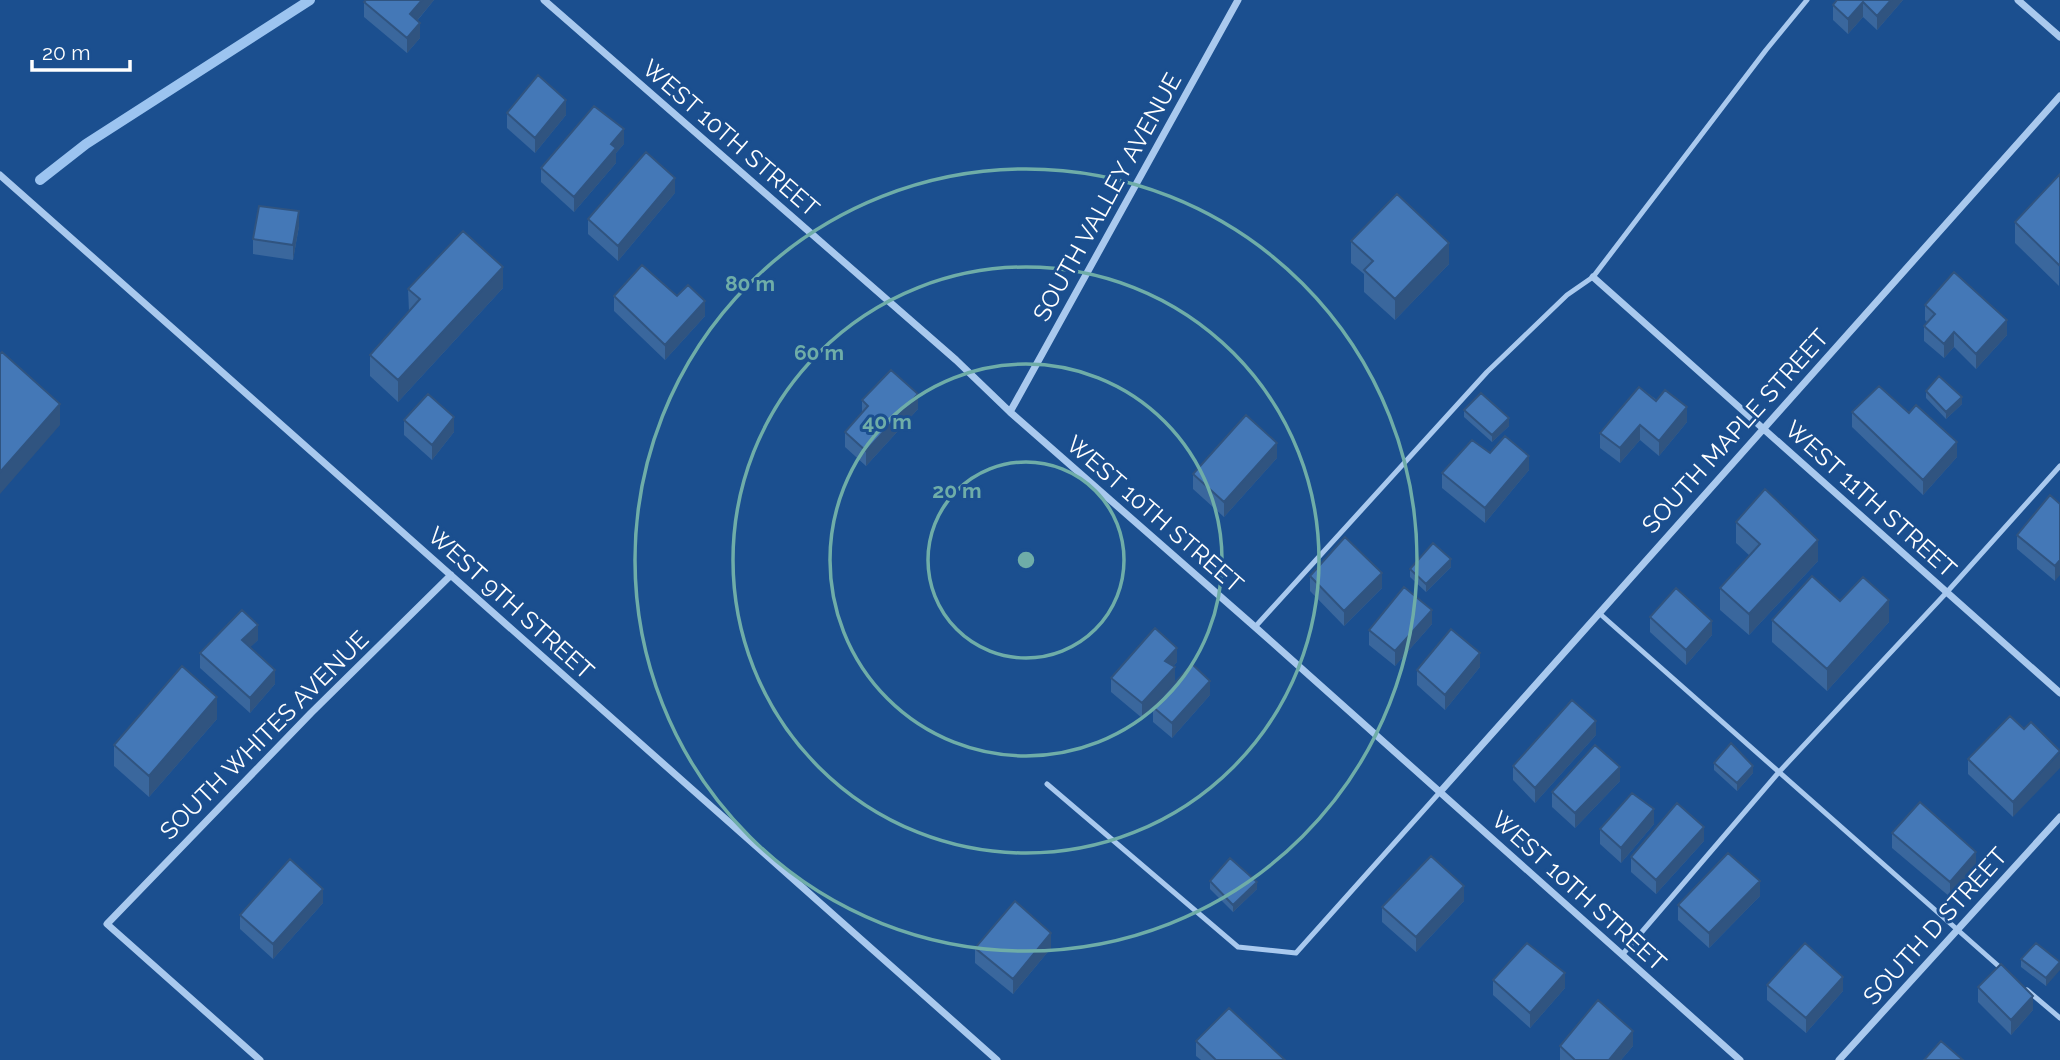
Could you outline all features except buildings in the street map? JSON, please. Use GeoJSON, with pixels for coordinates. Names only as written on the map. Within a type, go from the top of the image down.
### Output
{"type":"FeatureCollection","features":[{"type":"Feature","properties":{"kind":"street","name":"WEST 10TH STREET"},"geometry":{"type":"LineString","coordinates":[[544,0],[956,360],[1010,412],[1740,1060]]}},
{"type":"Feature","properties":{"kind":"street","name":"SOUTH VALLEY AVENUE"},"geometry":{"type":"LineString","coordinates":[[1010,412],[1238,0]]}},
{"type":"Feature","properties":{"kind":"street"},"geometry":{"type":"LineString","coordinates":[[2018,0],[2060,37]]}},
{"type":"Feature","properties":{"kind":"street","name":"SOUTH MAPLE STREET"},"geometry":{"type":"LineString","coordinates":[[1440,792],[2060,96]]}},
{"type":"Feature","properties":{"kind":"street","name":"WEST 9TH STREET"},"geometry":{"type":"LineString","coordinates":[[0,175],[997,1060]]}},
{"type":"Feature","properties":{"kind":"street","name":"WEST 11TH STREET"},"geometry":{"type":"LineString","coordinates":[[1593,277],[2060,693]]}},
{"type":"Feature","properties":{"kind":"street","name":"SOUTH WHITES AVENUE"},"geometry":{"type":"LineString","coordinates":[[260,1060],[107,924],[311,713],[451,575]]}},
{"type":"Feature","properties":{"kind":"street","name":"SOUTH D STREET"},"geometry":{"type":"LineString","coordinates":[[1839,1060],[2060,817]]}},
{"type":"Feature","properties":{"kind":"lane"},"geometry":{"type":"LineString","coordinates":[[1255,627],[1487,372],[1567,295],[1593,277],[1807,0]]}},
{"type":"Feature","properties":{"kind":"lane"},"geometry":{"type":"LineString","coordinates":[[1622,955],[1779,772],[2060,467]]}},
{"type":"Feature","properties":{"kind":"lane"},"geometry":{"type":"LineString","coordinates":[[1599,613],[2008,974]]}},
{"type":"Feature","properties":{"kind":"lane"},"geometry":{"type":"LineString","coordinates":[[1047,785],[1238,947],[1296,953],[1440,792]]}},
{"type":"Feature","properties":{"kind":"lane"},"geometry":{"type":"LineString","coordinates":[[2019,983],[2060,1018]]}},
{"type":"Feature","properties":{"kind":"waterway"},"geometry":{"type":"LineString","coordinates":[[40,180],[86,144],[310,0]]}}]}
